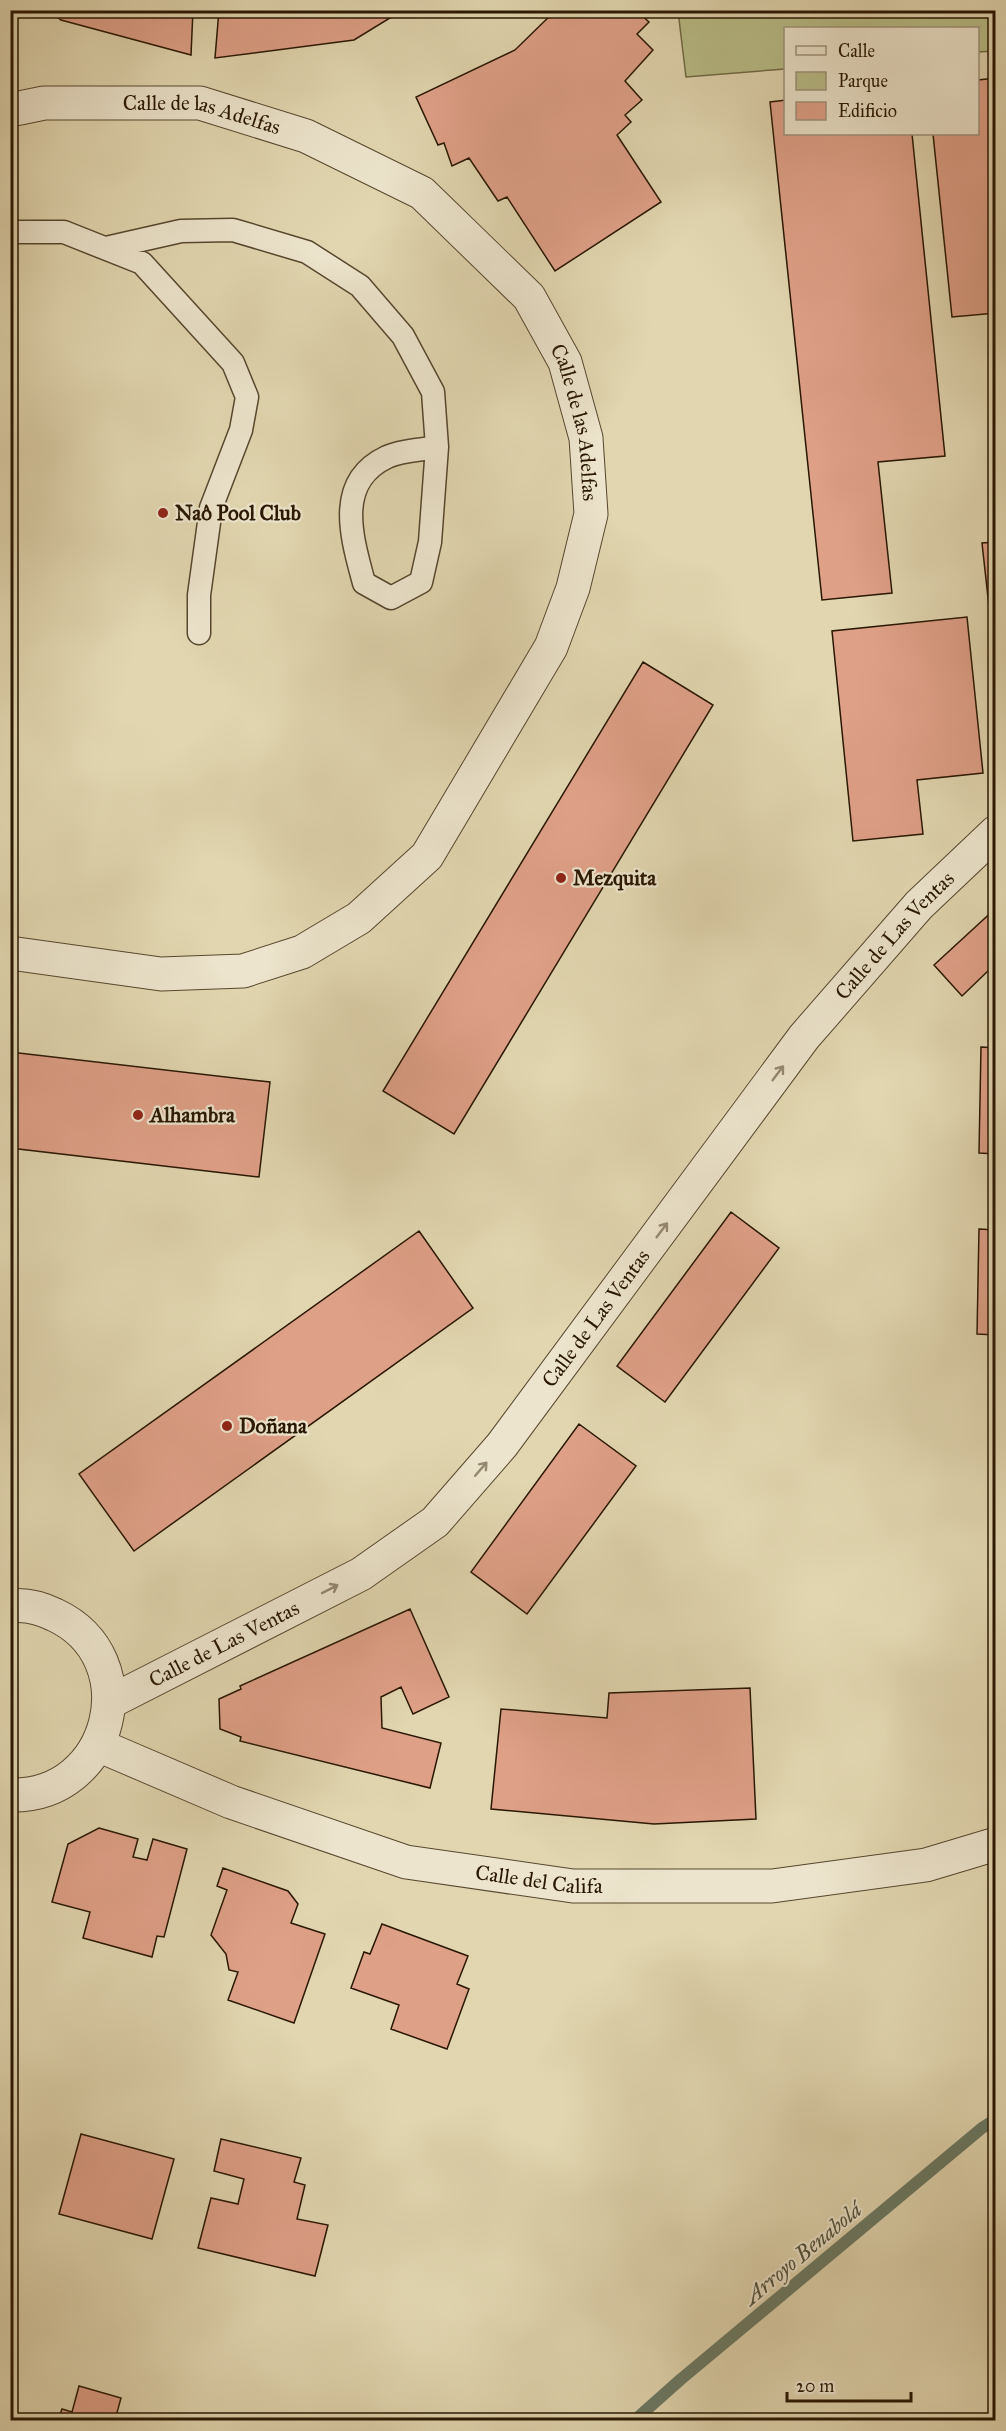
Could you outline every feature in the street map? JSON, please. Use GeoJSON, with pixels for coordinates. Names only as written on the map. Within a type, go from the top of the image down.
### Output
{"type":"FeatureCollection","features":[{"type":"Feature","properties":{"kind":"street","name":"Calle de las Adelfas"},"geometry":{"type":"LineString","coordinates":[[10,110],[44,103],[200,103],[306,136],[422,193],[529,297],[565,362],[586,438],[591,514],[573,588],[551,647],[427,856],[359,918],[302,952],[243,971],[161,975],[10,953]]}},
{"type":"Feature","properties":{"kind":"street","name":"Calle de Las Ventas"},"geometry":{"type":"LineString","coordinates":[[110,1702],[361,1574],[435,1522],[502,1445],[804,1037],[919,905],[996,832]]}},
{"type":"Feature","properties":{"kind":"street"},"geometry":{"type":"LineString","coordinates":[[10,1606],[19,1605],[43,1609],[65,1619],[84,1635],[98,1655],[107,1678],[110,1702],[106,1724],[98,1745],[88,1760],[62,1783],[11,1802]]}},
{"type":"Feature","properties":{"kind":"street","name":"Calle del Califa"},"geometry":{"type":"LineString","coordinates":[[98,1745],[231,1802],[406,1862],[573,1886],[772,1886],[926,1865],[996,1844]]}},
{"type":"Feature","properties":{"kind":"lane"},"geometry":{"type":"LineString","coordinates":[[106,248],[181,231],[233,230],[307,252],[360,286],[403,336],[433,392],[437,447],[430,542],[421,582],[391,598],[364,583],[355,550],[350,503],[362,473],[388,456],[437,447]]}},
{"type":"Feature","properties":{"kind":"lane"},"geometry":{"type":"LineString","coordinates":[[10,232],[64,232],[142,263],[233,363],[247,397],[241,430],[211,508],[199,595],[199,633]]}},
{"type":"Feature","properties":{"kind":"green space"},"geometry":{"type":"Polygon","coordinates":[[[678,11],[995,11],[995,51],[979,52],[979,27],[784,27],[784,69],[686,77],[678,11]]]}},
{"type":"Feature","properties":{"kind":"building"},"geometry":{"type":"Polygon","coordinates":[[[48,10],[193,10],[191,55],[61,20],[48,10]]]}},
{"type":"Feature","properties":{"kind":"building"},"geometry":{"type":"Polygon","coordinates":[[[219,10],[403,10],[354,40],[215,58],[219,10]]]}},
{"type":"Feature","properties":{"kind":"building"},"geometry":{"type":"Polygon","coordinates":[[[556,10],[636,10],[649,22],[637,34],[653,50],[625,81],[642,100],[625,115],[631,122],[617,135],[661,202],[555,271],[507,197],[498,201],[469,158],[452,166],[444,143],[438,145],[416,97],[515,50],[556,10]]]}},
{"type":"Feature","properties":{"kind":"building"},"geometry":{"type":"Polygon","coordinates":[[[996,78],[996,313],[952,317],[933,135],[979,135],[979,80],[996,78]]]}},
{"type":"Feature","properties":{"kind":"building"},"geometry":{"type":"Polygon","coordinates":[[[784,100],[784,135],[912,135],[945,456],[878,462],[892,593],[822,600],[770,102],[784,100]]]}},
{"type":"Feature","properties":{"kind":"building"},"geometry":{"type":"Polygon","coordinates":[[[996,542],[996,671],[982,543],[996,542]]]}},
{"type":"Feature","properties":{"kind":"building"},"geometry":{"type":"Polygon","coordinates":[[[967,617],[983,773],[917,780],[923,834],[853,841],[832,631],[967,617]]]}},
{"type":"Feature","properties":{"kind":"building","name":"Mezquita"},"geometry":{"type":"Polygon","coordinates":[[[643,662],[713,705],[454,1134],[383,1091],[643,662]]]}},
{"type":"Feature","properties":{"kind":"building"},"geometry":{"type":"Polygon","coordinates":[[[996,908],[996,970],[989,970],[962,996],[934,965],[996,908]]]}},
{"type":"Feature","properties":{"kind":"building"},"geometry":{"type":"Polygon","coordinates":[[[981,1047],[996,1048],[996,1154],[979,1153],[981,1047]]]}},
{"type":"Feature","properties":{"kind":"building","name":"Alhambra"},"geometry":{"type":"Polygon","coordinates":[[[10,1052],[270,1082],[259,1177],[10,1148],[10,1052]]]}},
{"type":"Feature","properties":{"kind":"building"},"geometry":{"type":"Polygon","coordinates":[[[731,1212],[779,1248],[665,1402],[617,1366],[731,1212]]]}},
{"type":"Feature","properties":{"kind":"building"},"geometry":{"type":"Polygon","coordinates":[[[979,1229],[996,1230],[996,1335],[977,1334],[979,1229]]]}},
{"type":"Feature","properties":{"kind":"building","name":"Doñana"},"geometry":{"type":"Polygon","coordinates":[[[419,1231],[473,1308],[134,1551],[79,1474],[419,1231]]]}},
{"type":"Feature","properties":{"kind":"building"},"geometry":{"type":"Polygon","coordinates":[[[579,1424],[636,1466],[527,1614],[471,1572],[579,1424]]]}},
{"type":"Feature","properties":{"kind":"building"},"geometry":{"type":"Polygon","coordinates":[[[410,1609],[449,1697],[413,1714],[401,1687],[381,1697],[382,1728],[441,1743],[430,1788],[240,1741],[241,1737],[220,1729],[219,1699],[241,1689],[240,1686],[410,1609]]]}},
{"type":"Feature","properties":{"kind":"building"},"geometry":{"type":"Polygon","coordinates":[[[750,1688],[756,1819],[654,1824],[491,1809],[501,1709],[607,1718],[609,1693],[750,1688]]]}},
{"type":"Feature","properties":{"kind":"building"},"geometry":{"type":"Polygon","coordinates":[[[99,1828],[138,1839],[133,1857],[147,1860],[153,1839],[187,1849],[164,1937],[157,1936],[152,1957],[83,1938],[90,1912],[52,1902],[68,1844],[99,1828]]]}},
{"type":"Feature","properties":{"kind":"building"},"geometry":{"type":"Polygon","coordinates":[[[223,1868],[288,1891],[298,1904],[291,1923],[325,1934],[294,2023],[228,2000],[238,1972],[229,1970],[226,1954],[211,1935],[227,1890],[217,1886],[223,1868]]]}},
{"type":"Feature","properties":{"kind":"building"},"geometry":{"type":"Polygon","coordinates":[[[382,1924],[468,1956],[457,1984],[469,1989],[447,2049],[391,2029],[399,2005],[351,1988],[364,1952],[370,1954],[382,1924]]]}},
{"type":"Feature","properties":{"kind":"building"},"geometry":{"type":"Polygon","coordinates":[[[81,2134],[174,2159],[152,2239],[59,2214],[81,2134]]]}},
{"type":"Feature","properties":{"kind":"building"},"geometry":{"type":"Polygon","coordinates":[[[221,2139],[301,2158],[294,2182],[305,2185],[297,2219],[328,2225],[315,2276],[198,2248],[211,2198],[238,2204],[244,2179],[214,2171],[221,2139]]]}},
{"type":"Feature","properties":{"kind":"building"},"geometry":{"type":"Polygon","coordinates":[[[79,2386],[121,2398],[115,2420],[58,2420],[62,2409],[72,2412],[79,2386]]]}},
{"type":"Feature","properties":{"kind":"waterway","name":"Arroyo Benabolá"},"geometry":{"type":"LineString","coordinates":[[635,2420],[982,2128],[996,2119]]}},
{"type":"Feature","properties":{"kind":"place","name":"Naô Pool Club"},"geometry":{"type":"Point","coordinates":[163,513]}},
{"type":"Feature","properties":{"kind":"place","name":"Mezquita"},"geometry":{"type":"Point","coordinates":[561,878]}},
{"type":"Feature","properties":{"kind":"place","name":"Alhambra"},"geometry":{"type":"Point","coordinates":[138,1115]}},
{"type":"Feature","properties":{"kind":"place","name":"Doñana"},"geometry":{"type":"Point","coordinates":[227,1426]}}]}
